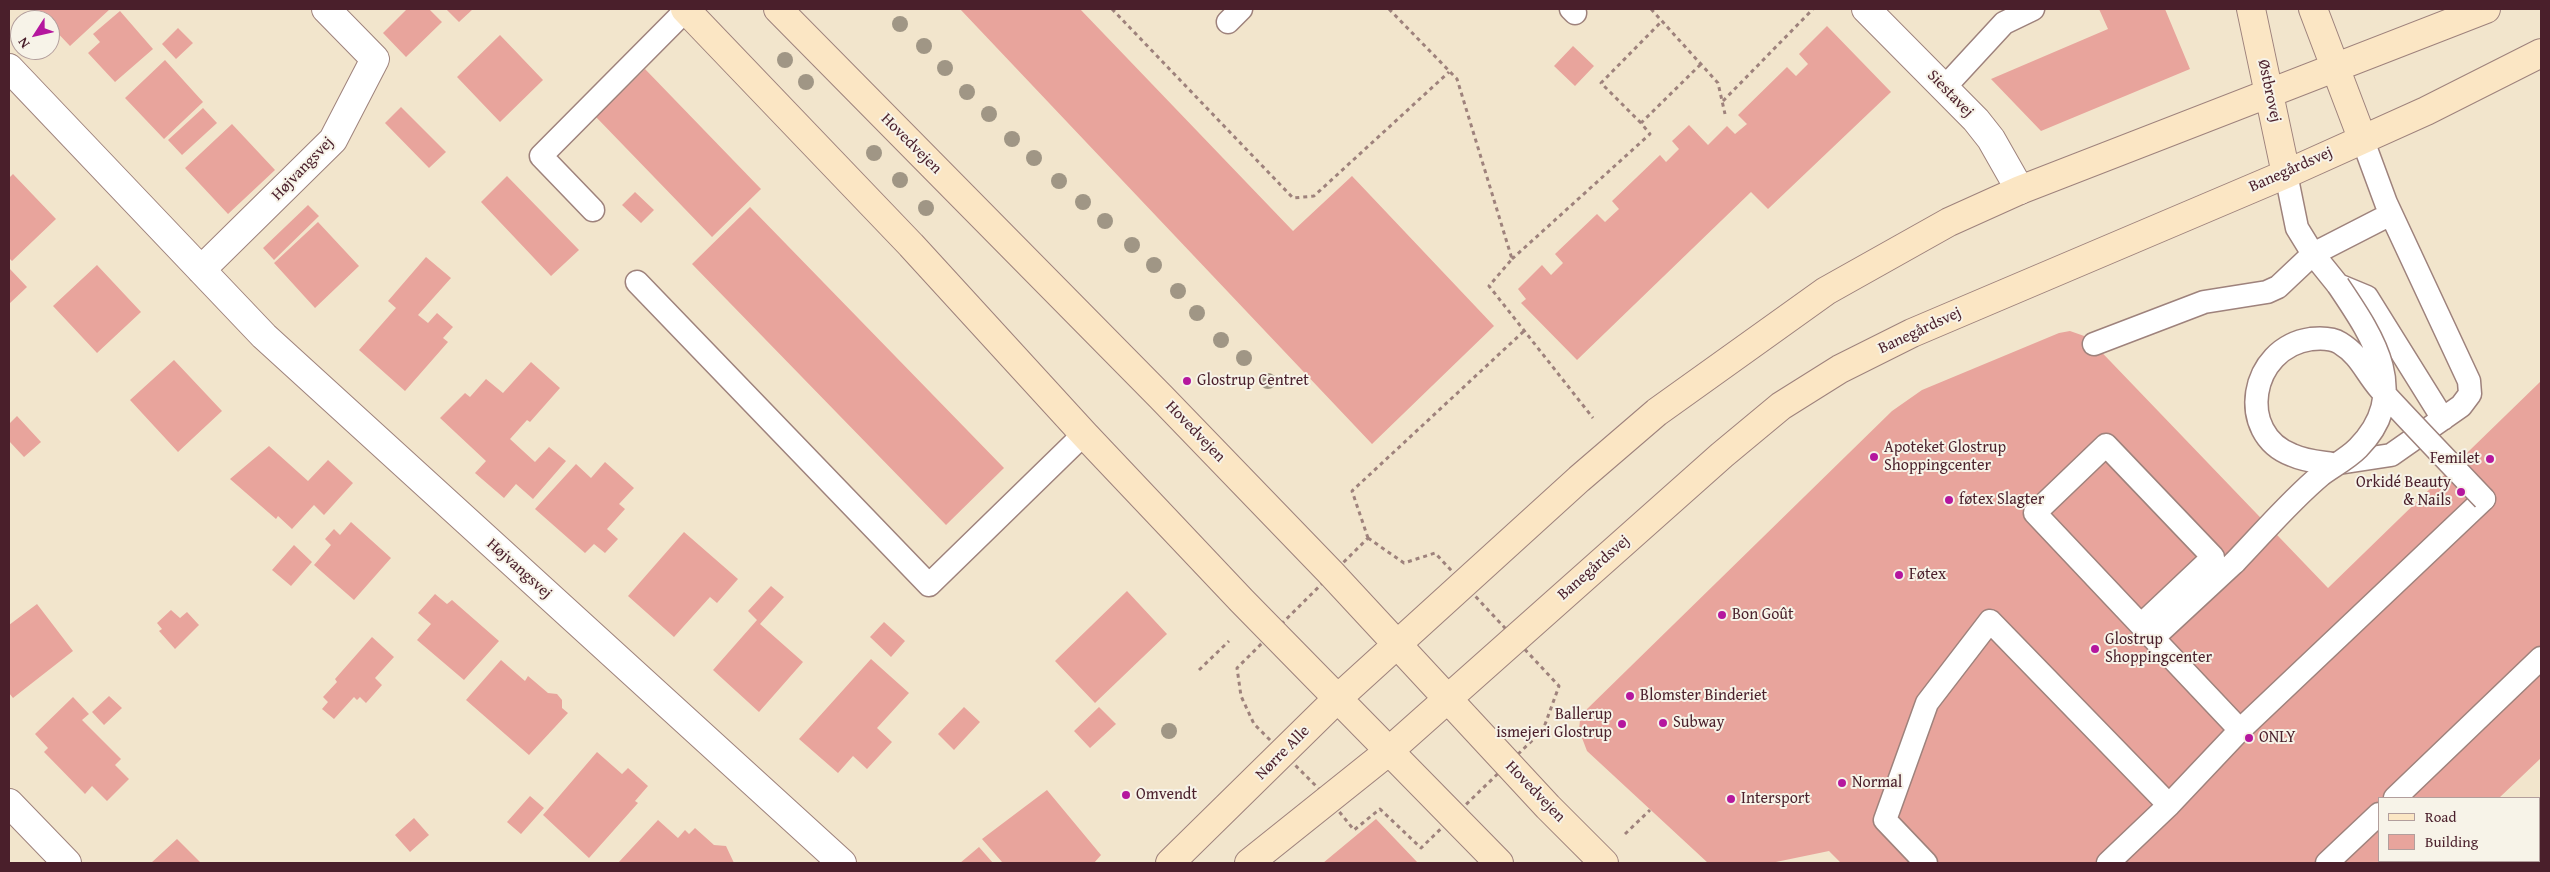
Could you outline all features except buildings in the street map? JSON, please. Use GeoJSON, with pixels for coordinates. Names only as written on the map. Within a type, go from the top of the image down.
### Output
{"type":"FeatureCollection","features":[{"type":"Feature","properties":{"kind":"street","name":"Højvangsvej"},"geometry":{"type":"LineString","coordinates":[[201,270],[333,140],[375,59],[326,9]]}},
{"type":"Feature","properties":{"kind":"street","name":"Hovedvejen"},"geometry":{"type":"LineString","coordinates":[[778,9],[1161,397],[1604,863]]}},
{"type":"Feature","properties":{"kind":"street","name":"Siestavej"},"geometry":{"type":"LineString","coordinates":[[1866,9],[1991,139],[2020,190]]}},
{"type":"Feature","properties":{"kind":"street","name":"Østbrovej"},"geometry":{"type":"LineString","coordinates":[[2251,9],[2286,174]]}},
{"type":"Feature","properties":{"kind":"street"},"geometry":{"type":"LineString","coordinates":[[2313,9],[2362,138]]}},
{"type":"Feature","properties":{"kind":"street"},"geometry":{"type":"LineString","coordinates":[[1396,644],[1465,585],[1616,446],[1705,376],[1826,290],[1949,222],[2020,190],[2334,66],[2486,9]]}},
{"type":"Feature","properties":{"kind":"street"},"geometry":{"type":"LineString","coordinates":[[686,10],[911,245],[1084,434],[1337,699],[1499,863]]}},
{"type":"Feature","properties":{"kind":"street","name":"Banegårdsvej"},"geometry":{"type":"LineString","coordinates":[[1388,751],[1781,406],[1840,370],[1912,333],[2286,174],[2426,110],[2541,53]]}},
{"type":"Feature","properties":{"kind":"street","name":"Højvangsvej"},"geometry":{"type":"LineString","coordinates":[[9,68],[264,336],[842,863]]}},
{"type":"Feature","properties":{"kind":"street","name":"Nørre Alle"},"geometry":{"type":"LineString","coordinates":[[1170,863],[1337,699],[1396,644]]}},
{"type":"Feature","properties":{"kind":"street"},"geometry":{"type":"LineString","coordinates":[[1249,863],[1388,751]]}},
{"type":"Feature","properties":{"kind":"street"},"geometry":{"type":"LineString","coordinates":[[9,803],[67,863]]}},
{"type":"Feature","properties":{"kind":"lane"},"geometry":{"type":"LineString","coordinates":[[1944,88],[2004,23],[2033,9]]}},
{"type":"Feature","properties":{"kind":"lane"},"geometry":{"type":"LineString","coordinates":[[593,210],[541,156],[686,10]]}},
{"type":"Feature","properties":{"kind":"lane"},"geometry":{"type":"LineString","coordinates":[[2108,863],[2169,805],[2240,730],[2484,499],[2377,386],[2359,358],[2339,342],[2322,338],[2304,340],[2284,348],[2267,364],[2258,384],[2256,404],[2261,423],[2272,442],[2290,455],[2332,464],[2391,455],[2443,419],[2461,406],[2470,394],[2469,381],[2391,214],[2362,138]]}},
{"type":"Feature","properties":{"kind":"lane"},"geometry":{"type":"LineString","coordinates":[[2147,632],[2234,562],[2321,475],[2357,450],[2378,422],[2384,406],[2385,388],[2380,360],[2366,327],[2338,285],[2313,254],[2297,228],[2286,174]]}},
{"type":"Feature","properties":{"kind":"lane"},"geometry":{"type":"LineString","coordinates":[[2094,344],[2204,302],[2266,292],[2278,288],[2313,254],[2391,214]]}},
{"type":"Feature","properties":{"kind":"lane"},"geometry":{"type":"LineString","coordinates":[[637,282],[929,585],[1084,434]]}},
{"type":"Feature","properties":{"kind":"lane"},"geometry":{"type":"LineString","coordinates":[[2338,285],[2367,297],[2443,419]]}},
{"type":"Feature","properties":{"kind":"lane"},"geometry":{"type":"LineString","coordinates":[[2147,632],[2213,557],[2106,445],[2035,513],[2147,632],[2240,730]]}},
{"type":"Feature","properties":{"kind":"lane"},"geometry":{"type":"LineString","coordinates":[[1926,863],[1885,820],[1927,703],[1990,620],[2169,805]]}},
{"type":"Feature","properties":{"kind":"lane"},"geometry":{"type":"LineString","coordinates":[[2396,797],[2541,658]]}},
{"type":"Feature","properties":{"kind":"lane"},"geometry":{"type":"LineString","coordinates":[[2327,863],[2378,815]]}},
{"type":"Feature","properties":{"kind":"path"},"geometry":{"type":"LineString","coordinates":[[1112,9],[1293,198],[1314,196],[1449,72]]}},
{"type":"Feature","properties":{"kind":"path"},"geometry":{"type":"LineString","coordinates":[[1389,9],[1457,80],[1512,259]]}},
{"type":"Feature","properties":{"kind":"path"},"geometry":{"type":"LineString","coordinates":[[1651,9],[1718,83],[1725,114]]}},
{"type":"Feature","properties":{"kind":"path"},"geometry":{"type":"LineString","coordinates":[[1722,102],[1813,9]]}},
{"type":"Feature","properties":{"kind":"path"},"geometry":{"type":"LineString","coordinates":[[1616,446],[1489,286],[1512,259],[1650,134],[1601,83],[1662,21]]}},
{"type":"Feature","properties":{"kind":"path"},"geometry":{"type":"LineString","coordinates":[[1641,123],[1701,64]]}},
{"type":"Feature","properties":{"kind":"path"},"geometry":{"type":"LineString","coordinates":[[1368,538],[1352,491],[1524,331]]}},
{"type":"Feature","properties":{"kind":"path"},"geometry":{"type":"LineString","coordinates":[[1199,670],[1256,614]]}},
{"type":"Feature","properties":{"kind":"place","name":"Glostrup Centret"},"geometry":{"type":"Point","coordinates":[1187,381]}},
{"type":"Feature","properties":{"kind":"place","name":"Apoteket Glostrup Shoppingcenter"},"geometry":{"type":"Point","coordinates":[1874,457]}},
{"type":"Feature","properties":{"kind":"place","name":"Femilet"},"geometry":{"type":"Point","coordinates":[2490,459]}},
{"type":"Feature","properties":{"kind":"place","name":"Orkidé Beauty & Nails"},"geometry":{"type":"Point","coordinates":[2461,492]}},
{"type":"Feature","properties":{"kind":"place","name":"føtex Slagter"},"geometry":{"type":"Point","coordinates":[1949,500]}},
{"type":"Feature","properties":{"kind":"place","name":"Føtex"},"geometry":{"type":"Point","coordinates":[1899,575]}},
{"type":"Feature","properties":{"kind":"place","name":"Bon Goût"},"geometry":{"type":"Point","coordinates":[1722,615]}},
{"type":"Feature","properties":{"kind":"place","name":"Glostrup Shoppingcenter"},"geometry":{"type":"Point","coordinates":[2095,649]}},
{"type":"Feature","properties":{"kind":"place","name":"Blomster Binderiet"},"geometry":{"type":"Point","coordinates":[1630,696]}},
{"type":"Feature","properties":{"kind":"place","name":"Subway"},"geometry":{"type":"Point","coordinates":[1663,723]}},
{"type":"Feature","properties":{"kind":"place","name":"Ballerup ismejeri Glostrup"},"geometry":{"type":"Point","coordinates":[1622,724]}},
{"type":"Feature","properties":{"kind":"place","name":"ONLY"},"geometry":{"type":"Point","coordinates":[2249,738]}},
{"type":"Feature","properties":{"kind":"place","name":"Normal"},"geometry":{"type":"Point","coordinates":[1842,783]}},
{"type":"Feature","properties":{"kind":"place","name":"Omvendt"},"geometry":{"type":"Point","coordinates":[1126,795]}},
{"type":"Feature","properties":{"kind":"place","name":"Intersport"},"geometry":{"type":"Point","coordinates":[1731,799]}}]}
